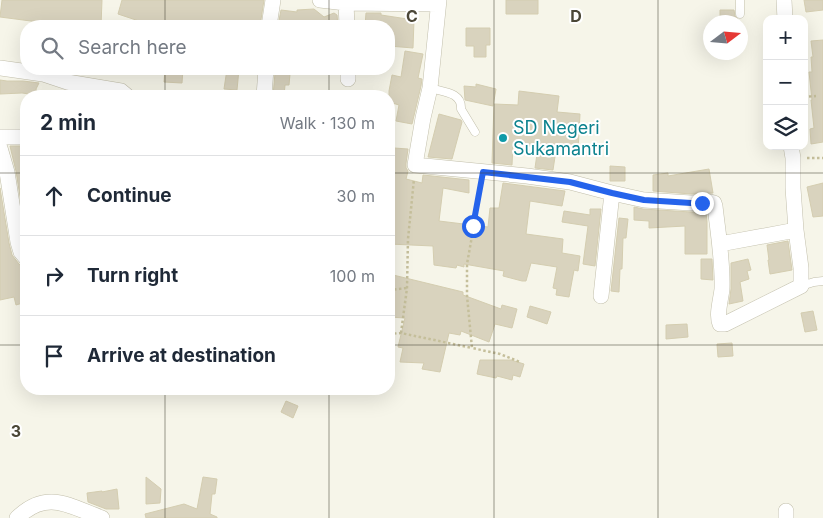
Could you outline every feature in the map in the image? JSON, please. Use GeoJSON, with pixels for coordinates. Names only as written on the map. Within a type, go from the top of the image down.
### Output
{"type":"FeatureCollection","features":[{"type":"Feature","properties":{"kind":"street"},"geometry":{"type":"LineString","coordinates":[[270,20],[273,0]]}},
{"type":"Feature","properties":{"kind":"street"},"geometry":{"type":"LineString","coordinates":[[320,0],[346,3],[438,2],[430,88],[415,165],[570,182],[644,200],[714,203],[720,244],[722,279],[718,319],[720,324],[724,324],[802,286],[793,188],[792,150]]}},
{"type":"Feature","properties":{"kind":"street"},"geometry":{"type":"LineString","coordinates":[[784,0],[785,15]]}},
{"type":"Feature","properties":{"kind":"street"},"geometry":{"type":"LineString","coordinates":[[346,3],[347,20]]}},
{"type":"Feature","properties":{"kind":"street"},"geometry":{"type":"LineString","coordinates":[[0,68],[20,71]]}},
{"type":"Feature","properties":{"kind":"street"},"geometry":{"type":"LineString","coordinates":[[45,75],[67,89],[94,90]]}},
{"type":"Feature","properties":{"kind":"street"},"geometry":{"type":"LineString","coordinates":[[264,90],[266,75]]}},
{"type":"Feature","properties":{"kind":"street"},"geometry":{"type":"LineString","coordinates":[[0,137],[20,137]]}},
{"type":"Feature","properties":{"kind":"street"},"geometry":{"type":"LineString","coordinates":[[0,148],[7,172],[20,249]]}},
{"type":"Feature","properties":{"kind":"street"},"geometry":{"type":"LineString","coordinates":[[601,296],[612,193]]}},
{"type":"Feature","properties":{"kind":"street"},"geometry":{"type":"LineString","coordinates":[[720,244],[796,230]]}},
{"type":"Feature","properties":{"kind":"street"},"geometry":{"type":"LineString","coordinates":[[17,518],[24,511],[41,503],[55,502],[70,505],[102,518]]}},
{"type":"Feature","properties":{"kind":"lane"},"geometry":{"type":"LineString","coordinates":[[740,0],[740,14]]}},
{"type":"Feature","properties":{"kind":"lane"},"geometry":{"type":"LineString","coordinates":[[430,88],[459,98],[461,109],[475,132]]}},
{"type":"Feature","properties":{"kind":"lane"},"geometry":{"type":"LineString","coordinates":[[802,286],[823,281]]}},
{"type":"Feature","properties":{"kind":"path"},"geometry":{"type":"LineString","coordinates":[[808,97],[816,96]]}},
{"type":"Feature","properties":{"kind":"path"},"geometry":{"type":"LineString","coordinates":[[402,333],[407,288],[408,239],[415,165]]}},
{"type":"Feature","properties":{"kind":"path"},"geometry":{"type":"LineString","coordinates":[[472,348],[466,296],[467,264],[483,172]]}},
{"type":"Feature","properties":{"kind":"path"},"geometry":{"type":"LineString","coordinates":[[395,289],[407,288]]}},
{"type":"Feature","properties":{"kind":"path"},"geometry":{"type":"LineString","coordinates":[[395,334],[402,333],[500,354],[520,362]]}},
{"type":"Feature","properties":{"kind":"building"},"geometry":{"type":"Polygon","coordinates":[[[2,0],[102,0],[101,20],[23,20],[0,17],[2,0]]]}},
{"type":"Feature","properties":{"kind":"building"},"geometry":{"type":"Polygon","coordinates":[[[122,0],[264,0],[261,20],[136,20],[118,14],[122,0]]]}},
{"type":"Feature","properties":{"kind":"building"},"geometry":{"type":"Polygon","coordinates":[[[506,0],[538,0],[538,14],[506,14],[506,0]]]}},
{"type":"Feature","properties":{"kind":"building"},"geometry":{"type":"Polygon","coordinates":[[[804,0],[823,0],[823,10],[806,12],[804,0]]]}},
{"type":"Feature","properties":{"kind":"building"},"geometry":{"type":"Polygon","coordinates":[[[314,9],[324,17],[334,13],[337,15],[337,20],[279,20],[281,10],[297,12],[297,10],[314,9]]]}},
{"type":"Feature","properties":{"kind":"building"},"geometry":{"type":"Polygon","coordinates":[[[720,10],[734,10],[735,15],[720,15],[720,10]]]}},
{"type":"Feature","properties":{"kind":"building"},"geometry":{"type":"Polygon","coordinates":[[[366,13],[381,13],[381,15],[414,20],[413,48],[395,46],[395,20],[365,20],[366,13]]]}},
{"type":"Feature","properties":{"kind":"building"},"geometry":{"type":"Polygon","coordinates":[[[466,28],[490,28],[490,45],[486,45],[486,57],[474,57],[474,46],[466,46],[466,28]]]}},
{"type":"Feature","properties":{"kind":"building"},"geometry":{"type":"Polygon","coordinates":[[[823,40],[823,142],[811,144],[810,129],[814,128],[809,72],[812,72],[811,57],[813,57],[811,41],[823,40]]]}},
{"type":"Feature","properties":{"kind":"building"},"geometry":{"type":"Polygon","coordinates":[[[405,51],[423,54],[418,78],[422,79],[421,86],[412,124],[396,121],[399,105],[395,104],[395,90],[389,90],[392,75],[401,77],[405,51]]]}},
{"type":"Feature","properties":{"kind":"building"},"geometry":{"type":"Polygon","coordinates":[[[165,75],[183,75],[182,83],[164,82],[165,75]]]}},
{"type":"Feature","properties":{"kind":"building"},"geometry":{"type":"Polygon","coordinates":[[[226,75],[238,75],[237,90],[224,89],[226,75]]]}},
{"type":"Feature","properties":{"kind":"building"},"geometry":{"type":"Polygon","coordinates":[[[275,75],[290,75],[289,85],[285,85],[285,90],[274,90],[275,75]]]}},
{"type":"Feature","properties":{"kind":"building"},"geometry":{"type":"Polygon","coordinates":[[[0,80],[39,83],[36,90],[20,90],[20,93],[0,94],[0,80]]]}},
{"type":"Feature","properties":{"kind":"building"},"geometry":{"type":"Polygon","coordinates":[[[476,84],[496,89],[493,106],[465,100],[464,86],[476,87],[476,84]]]}},
{"type":"Feature","properties":{"kind":"building"},"geometry":{"type":"Polygon","coordinates":[[[519,91],[559,96],[557,112],[580,114],[578,151],[556,150],[553,170],[535,168],[538,147],[513,144],[512,165],[492,163],[494,104],[518,105],[519,91]]]}},
{"type":"Feature","properties":{"kind":"building"},"geometry":{"type":"Polygon","coordinates":[[[439,114],[461,120],[462,122],[452,159],[428,157],[439,114]]]}},
{"type":"Feature","properties":{"kind":"building"},"geometry":{"type":"Polygon","coordinates":[[[10,146],[20,146],[20,196],[10,146]]]}},
{"type":"Feature","properties":{"kind":"building"},"geometry":{"type":"Polygon","coordinates":[[[395,148],[408,149],[406,179],[422,183],[423,175],[469,180],[469,193],[443,188],[439,221],[488,227],[490,208],[499,208],[503,183],[565,191],[562,206],[530,201],[526,234],[563,239],[562,253],[580,256],[578,271],[574,270],[569,297],[556,295],[557,289],[553,288],[557,267],[531,263],[526,281],[522,281],[503,276],[504,271],[464,264],[464,267],[457,265],[456,268],[434,265],[433,246],[395,244],[395,148]]]}},
{"type":"Feature","properties":{"kind":"building"},"geometry":{"type":"Polygon","coordinates":[[[610,166],[625,167],[625,181],[610,181],[610,166]]]}},
{"type":"Feature","properties":{"kind":"building"},"geometry":{"type":"Polygon","coordinates":[[[709,169],[713,193],[691,194],[653,191],[653,175],[668,173],[668,176],[709,169]]]}},
{"type":"Feature","properties":{"kind":"building"},"geometry":{"type":"Polygon","coordinates":[[[823,183],[823,216],[813,217],[807,187],[823,183]]]}},
{"type":"Feature","properties":{"kind":"building"},"geometry":{"type":"Polygon","coordinates":[[[0,188],[12,255],[20,265],[20,304],[16,305],[14,297],[0,300],[0,188]]]}},
{"type":"Feature","properties":{"kind":"building"},"geometry":{"type":"Polygon","coordinates":[[[634,207],[706,212],[707,254],[685,254],[685,226],[649,228],[649,221],[634,220],[634,207]]]}},
{"type":"Feature","properties":{"kind":"building"},"geometry":{"type":"Polygon","coordinates":[[[590,209],[601,209],[595,266],[583,264],[588,226],[562,222],[564,211],[590,215],[590,209]]]}},
{"type":"Feature","properties":{"kind":"building"},"geometry":{"type":"Polygon","coordinates":[[[619,218],[628,219],[626,238],[623,238],[619,292],[611,291],[619,218]]]}},
{"type":"Feature","properties":{"kind":"building"},"geometry":{"type":"Polygon","coordinates":[[[788,241],[792,270],[770,274],[767,245],[788,241]]]}},
{"type":"Feature","properties":{"kind":"building"},"geometry":{"type":"Polygon","coordinates":[[[701,259],[712,259],[713,280],[701,279],[701,259]]]}},
{"type":"Feature","properties":{"kind":"building"},"geometry":{"type":"Polygon","coordinates":[[[748,259],[751,270],[747,271],[749,279],[740,282],[743,301],[729,304],[731,263],[748,259]]]}},
{"type":"Feature","properties":{"kind":"building"},"geometry":{"type":"Polygon","coordinates":[[[395,275],[463,292],[463,295],[501,309],[502,305],[517,309],[512,328],[495,324],[489,342],[461,331],[460,335],[449,333],[440,372],[422,369],[424,363],[400,362],[403,348],[398,347],[405,318],[395,317],[395,275]]]}},
{"type":"Feature","properties":{"kind":"building"},"geometry":{"type":"Polygon","coordinates":[[[530,306],[551,312],[547,324],[527,317],[530,306]]]}},
{"type":"Feature","properties":{"kind":"building"},"geometry":{"type":"Polygon","coordinates":[[[813,311],[817,330],[805,332],[801,313],[813,311]]]}},
{"type":"Feature","properties":{"kind":"building"},"geometry":{"type":"Polygon","coordinates":[[[687,324],[688,337],[666,339],[666,325],[687,324]]]}},
{"type":"Feature","properties":{"kind":"building"},"geometry":{"type":"Polygon","coordinates":[[[732,343],[733,356],[718,357],[717,344],[732,343]]]}},
{"type":"Feature","properties":{"kind":"building"},"geometry":{"type":"Polygon","coordinates":[[[480,360],[511,360],[524,364],[520,377],[513,375],[512,380],[477,374],[480,360]]]}},
{"type":"Feature","properties":{"kind":"building"},"geometry":{"type":"Polygon","coordinates":[[[286,401],[298,406],[293,418],[281,412],[286,401]]]}},
{"type":"Feature","properties":{"kind":"building"},"geometry":{"type":"Polygon","coordinates":[[[146,477],[161,489],[160,503],[146,504],[146,477]]]}},
{"type":"Feature","properties":{"kind":"building"},"geometry":{"type":"Polygon","coordinates":[[[203,477],[217,479],[215,494],[212,494],[210,514],[217,518],[146,518],[145,514],[184,504],[197,509],[203,477]]]}},
{"type":"Feature","properties":{"kind":"building"},"geometry":{"type":"Polygon","coordinates":[[[117,489],[119,509],[106,509],[88,502],[87,493],[117,489]]]}},
{"type":"Feature","properties":{"kind":"place","name":"SD Negeri Sukamantri"},"geometry":{"type":"Point","coordinates":[503,138]}},
{"type":"Feature","properties":{"kind":"route"},"geometry":{"type":"LineString","coordinates":[[473,226],[483,172],[570,182],[644,200],[702,203]]}}]}
